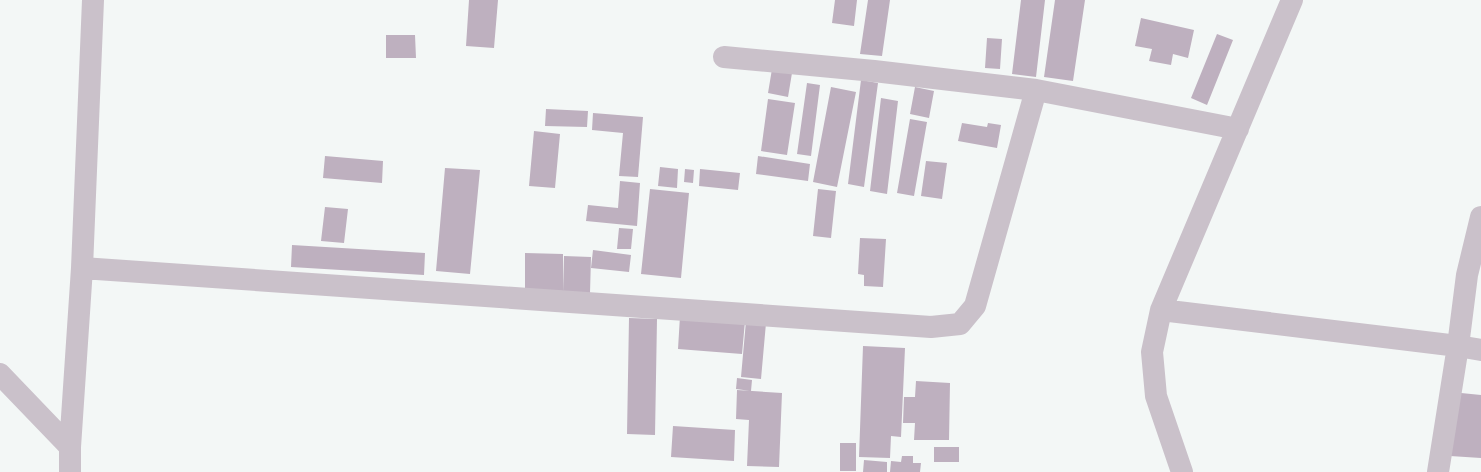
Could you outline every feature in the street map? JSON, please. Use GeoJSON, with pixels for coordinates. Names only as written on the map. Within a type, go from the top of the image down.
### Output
{"type":"FeatureCollection","features":[{"type":"Feature","properties":{"kind":"street"},"geometry":{"type":"LineString","coordinates":[[70,472],[70,446],[82,268],[93,0]]}},
{"type":"Feature","properties":{"kind":"street"},"geometry":{"type":"LineString","coordinates":[[1182,472],[1156,396],[1152,352],[1161,310],[1292,0]]}},
{"type":"Feature","properties":{"kind":"street"},"geometry":{"type":"LineString","coordinates":[[724,57],[882,72],[1036,90],[1238,129]]}},
{"type":"Feature","properties":{"kind":"street"},"geometry":{"type":"LineString","coordinates":[[82,268],[923,327],[960,324],[975,306],[1036,90]]}},
{"type":"Feature","properties":{"kind":"street"},"geometry":{"type":"LineString","coordinates":[[1438,472],[1458,346],[1467,275],[1481,217]]}},
{"type":"Feature","properties":{"kind":"street"},"geometry":{"type":"LineString","coordinates":[[1161,310],[1481,350]]}},
{"type":"Feature","properties":{"kind":"street"},"geometry":{"type":"LineString","coordinates":[[0,374],[70,446]]}},
{"type":"Feature","properties":{"kind":"building"},"geometry":{"type":"Polygon","coordinates":[[[469,0],[498,0],[494,48],[466,46],[469,0]]]}},
{"type":"Feature","properties":{"kind":"building"},"geometry":{"type":"Polygon","coordinates":[[[835,0],[857,0],[854,26],[832,23],[835,0]]]}},
{"type":"Feature","properties":{"kind":"building"},"geometry":{"type":"Polygon","coordinates":[[[868,0],[890,0],[882,56],[860,54],[868,0]]]}},
{"type":"Feature","properties":{"kind":"building"},"geometry":{"type":"Polygon","coordinates":[[[1021,0],[1045,0],[1036,77],[1012,74],[1021,0]]]}},
{"type":"Feature","properties":{"kind":"building"},"geometry":{"type":"Polygon","coordinates":[[[1055,0],[1085,0],[1073,81],[1044,77],[1055,0]]]}},
{"type":"Feature","properties":{"kind":"building"},"geometry":{"type":"Polygon","coordinates":[[[1141,18],[1194,30],[1188,58],[1173,54],[1171,65],[1149,61],[1152,49],[1135,46],[1141,18]]]}},
{"type":"Feature","properties":{"kind":"building"},"geometry":{"type":"Polygon","coordinates":[[[1217,34],[1233,40],[1207,105],[1191,98],[1217,34]]]}},
{"type":"Feature","properties":{"kind":"building"},"geometry":{"type":"Polygon","coordinates":[[[386,35],[415,35],[416,58],[386,58],[386,35]]]}},
{"type":"Feature","properties":{"kind":"building"},"geometry":{"type":"Polygon","coordinates":[[[987,38],[1002,39],[1000,69],[985,68],[987,38]]]}},
{"type":"Feature","properties":{"kind":"building"},"geometry":{"type":"Polygon","coordinates":[[[772,69],[792,73],[788,97],[768,93],[772,69]]]}},
{"type":"Feature","properties":{"kind":"building"},"geometry":{"type":"Polygon","coordinates":[[[861,80],[878,83],[864,187],[848,184],[861,80]]]}},
{"type":"Feature","properties":{"kind":"building"},"geometry":{"type":"Polygon","coordinates":[[[807,83],[820,85],[811,156],[797,154],[807,83]]]}},
{"type":"Feature","properties":{"kind":"building"},"geometry":{"type":"Polygon","coordinates":[[[831,87],[856,92],[837,187],[813,182],[831,87]]]}},
{"type":"Feature","properties":{"kind":"building"},"geometry":{"type":"Polygon","coordinates":[[[915,87],[934,91],[929,118],[910,114],[915,87]]]}},
{"type":"Feature","properties":{"kind":"building"},"geometry":{"type":"Polygon","coordinates":[[[881,98],[898,101],[887,194],[870,191],[881,98]]]}},
{"type":"Feature","properties":{"kind":"building"},"geometry":{"type":"Polygon","coordinates":[[[768,99],[795,103],[787,155],[761,151],[768,99]]]}},
{"type":"Feature","properties":{"kind":"building"},"geometry":{"type":"Polygon","coordinates":[[[546,109],[588,111],[587,127],[545,126],[546,109]]]}},
{"type":"Feature","properties":{"kind":"building"},"geometry":{"type":"Polygon","coordinates":[[[593,113],[643,117],[638,177],[619,176],[623,133],[592,130],[593,113]]]}},
{"type":"Feature","properties":{"kind":"building"},"geometry":{"type":"Polygon","coordinates":[[[910,119],[927,122],[914,196],[897,193],[910,119]]]}},
{"type":"Feature","properties":{"kind":"building"},"geometry":{"type":"Polygon","coordinates":[[[962,123],[987,127],[988,123],[1001,125],[997,148],[958,141],[962,123]]]}},
{"type":"Feature","properties":{"kind":"building"},"geometry":{"type":"Polygon","coordinates":[[[534,131],[560,134],[555,188],[529,186],[534,131]]]}},
{"type":"Feature","properties":{"kind":"building"},"geometry":{"type":"Polygon","coordinates":[[[325,156],[383,161],[382,183],[323,178],[325,156]]]}},
{"type":"Feature","properties":{"kind":"building"},"geometry":{"type":"Polygon","coordinates":[[[758,156],[810,164],[808,181],[756,174],[758,156]]]}},
{"type":"Feature","properties":{"kind":"building"},"geometry":{"type":"Polygon","coordinates":[[[926,161],[947,163],[942,199],[921,196],[926,161]]]}},
{"type":"Feature","properties":{"kind":"building"},"geometry":{"type":"Polygon","coordinates":[[[660,167],[678,169],[677,188],[658,186],[660,167]]]}},
{"type":"Feature","properties":{"kind":"building"},"geometry":{"type":"Polygon","coordinates":[[[445,168],[480,170],[470,274],[436,271],[445,168]]]}},
{"type":"Feature","properties":{"kind":"building"},"geometry":{"type":"Polygon","coordinates":[[[685,169],[694,170],[693,183],[684,182],[685,169]]]}},
{"type":"Feature","properties":{"kind":"building"},"geometry":{"type":"Polygon","coordinates":[[[700,169],[740,173],[738,190],[699,186],[700,169]]]}},
{"type":"Feature","properties":{"kind":"building"},"geometry":{"type":"Polygon","coordinates":[[[620,181],[640,183],[637,226],[586,221],[588,205],[618,208],[620,181]]]}},
{"type":"Feature","properties":{"kind":"building"},"geometry":{"type":"Polygon","coordinates":[[[650,189],[689,193],[681,278],[641,274],[650,189]]]}},
{"type":"Feature","properties":{"kind":"building"},"geometry":{"type":"Polygon","coordinates":[[[818,189],[836,191],[831,238],[813,236],[818,189]]]}},
{"type":"Feature","properties":{"kind":"building"},"geometry":{"type":"Polygon","coordinates":[[[325,207],[348,209],[344,243],[321,241],[325,207]]]}},
{"type":"Feature","properties":{"kind":"building"},"geometry":{"type":"Polygon","coordinates":[[[619,228],[633,229],[631,249],[617,249],[619,228]]]}},
{"type":"Feature","properties":{"kind":"building"},"geometry":{"type":"Polygon","coordinates":[[[860,238],[886,239],[883,287],[864,286],[864,275],[858,274],[860,238]]]}},
{"type":"Feature","properties":{"kind":"building"},"geometry":{"type":"Polygon","coordinates":[[[292,245],[425,253],[424,275],[291,267],[292,245]]]}},
{"type":"Feature","properties":{"kind":"building"},"geometry":{"type":"Polygon","coordinates":[[[593,250],[631,255],[629,272],[591,268],[593,250]]]}},
{"type":"Feature","properties":{"kind":"building"},"geometry":{"type":"Polygon","coordinates":[[[525,253],[563,254],[563,291],[525,290],[525,253]]]}},
{"type":"Feature","properties":{"kind":"building"},"geometry":{"type":"Polygon","coordinates":[[[564,256],[591,257],[590,293],[563,292],[564,256]]]}},
{"type":"Feature","properties":{"kind":"building"},"geometry":{"type":"Polygon","coordinates":[[[680,316],[745,321],[742,354],[678,349],[680,316]]]}},
{"type":"Feature","properties":{"kind":"building"},"geometry":{"type":"Polygon","coordinates":[[[629,318],[657,319],[655,435],[627,434],[629,318]]]}},
{"type":"Feature","properties":{"kind":"building"},"geometry":{"type":"Polygon","coordinates":[[[746,321],[766,323],[761,379],[741,377],[746,321]]]}},
{"type":"Feature","properties":{"kind":"building"},"geometry":{"type":"Polygon","coordinates":[[[863,346],[905,348],[901,437],[891,436],[890,458],[859,457],[863,346]]]}},
{"type":"Feature","properties":{"kind":"building"},"geometry":{"type":"Polygon","coordinates":[[[737,378],[752,380],[751,391],[736,389],[737,378]]]}},
{"type":"Feature","properties":{"kind":"building"},"geometry":{"type":"Polygon","coordinates":[[[916,381],[950,383],[949,440],[914,440],[915,423],[903,423],[904,397],[915,397],[916,381]]]}},
{"type":"Feature","properties":{"kind":"building"},"geometry":{"type":"Polygon","coordinates":[[[737,390],[782,393],[779,467],[747,466],[749,420],[736,419],[737,390]]]}},
{"type":"Feature","properties":{"kind":"building"},"geometry":{"type":"Polygon","coordinates":[[[1461,393],[1481,395],[1481,458],[1450,456],[1461,393]]]}},
{"type":"Feature","properties":{"kind":"building"},"geometry":{"type":"Polygon","coordinates":[[[673,426],[735,430],[734,461],[671,457],[673,426]]]}},
{"type":"Feature","properties":{"kind":"building"},"geometry":{"type":"Polygon","coordinates":[[[840,443],[856,443],[856,471],[840,471],[840,443]]]}},
{"type":"Feature","properties":{"kind":"building"},"geometry":{"type":"Polygon","coordinates":[[[934,447],[959,447],[959,462],[934,462],[934,447]]]}},
{"type":"Feature","properties":{"kind":"building"},"geometry":{"type":"Polygon","coordinates":[[[902,456],[913,456],[913,463],[921,463],[920,472],[890,472],[891,461],[901,462],[902,456]]]}},
{"type":"Feature","properties":{"kind":"building"},"geometry":{"type":"Polygon","coordinates":[[[864,460],[887,462],[887,472],[863,472],[864,460]]]}}]}
